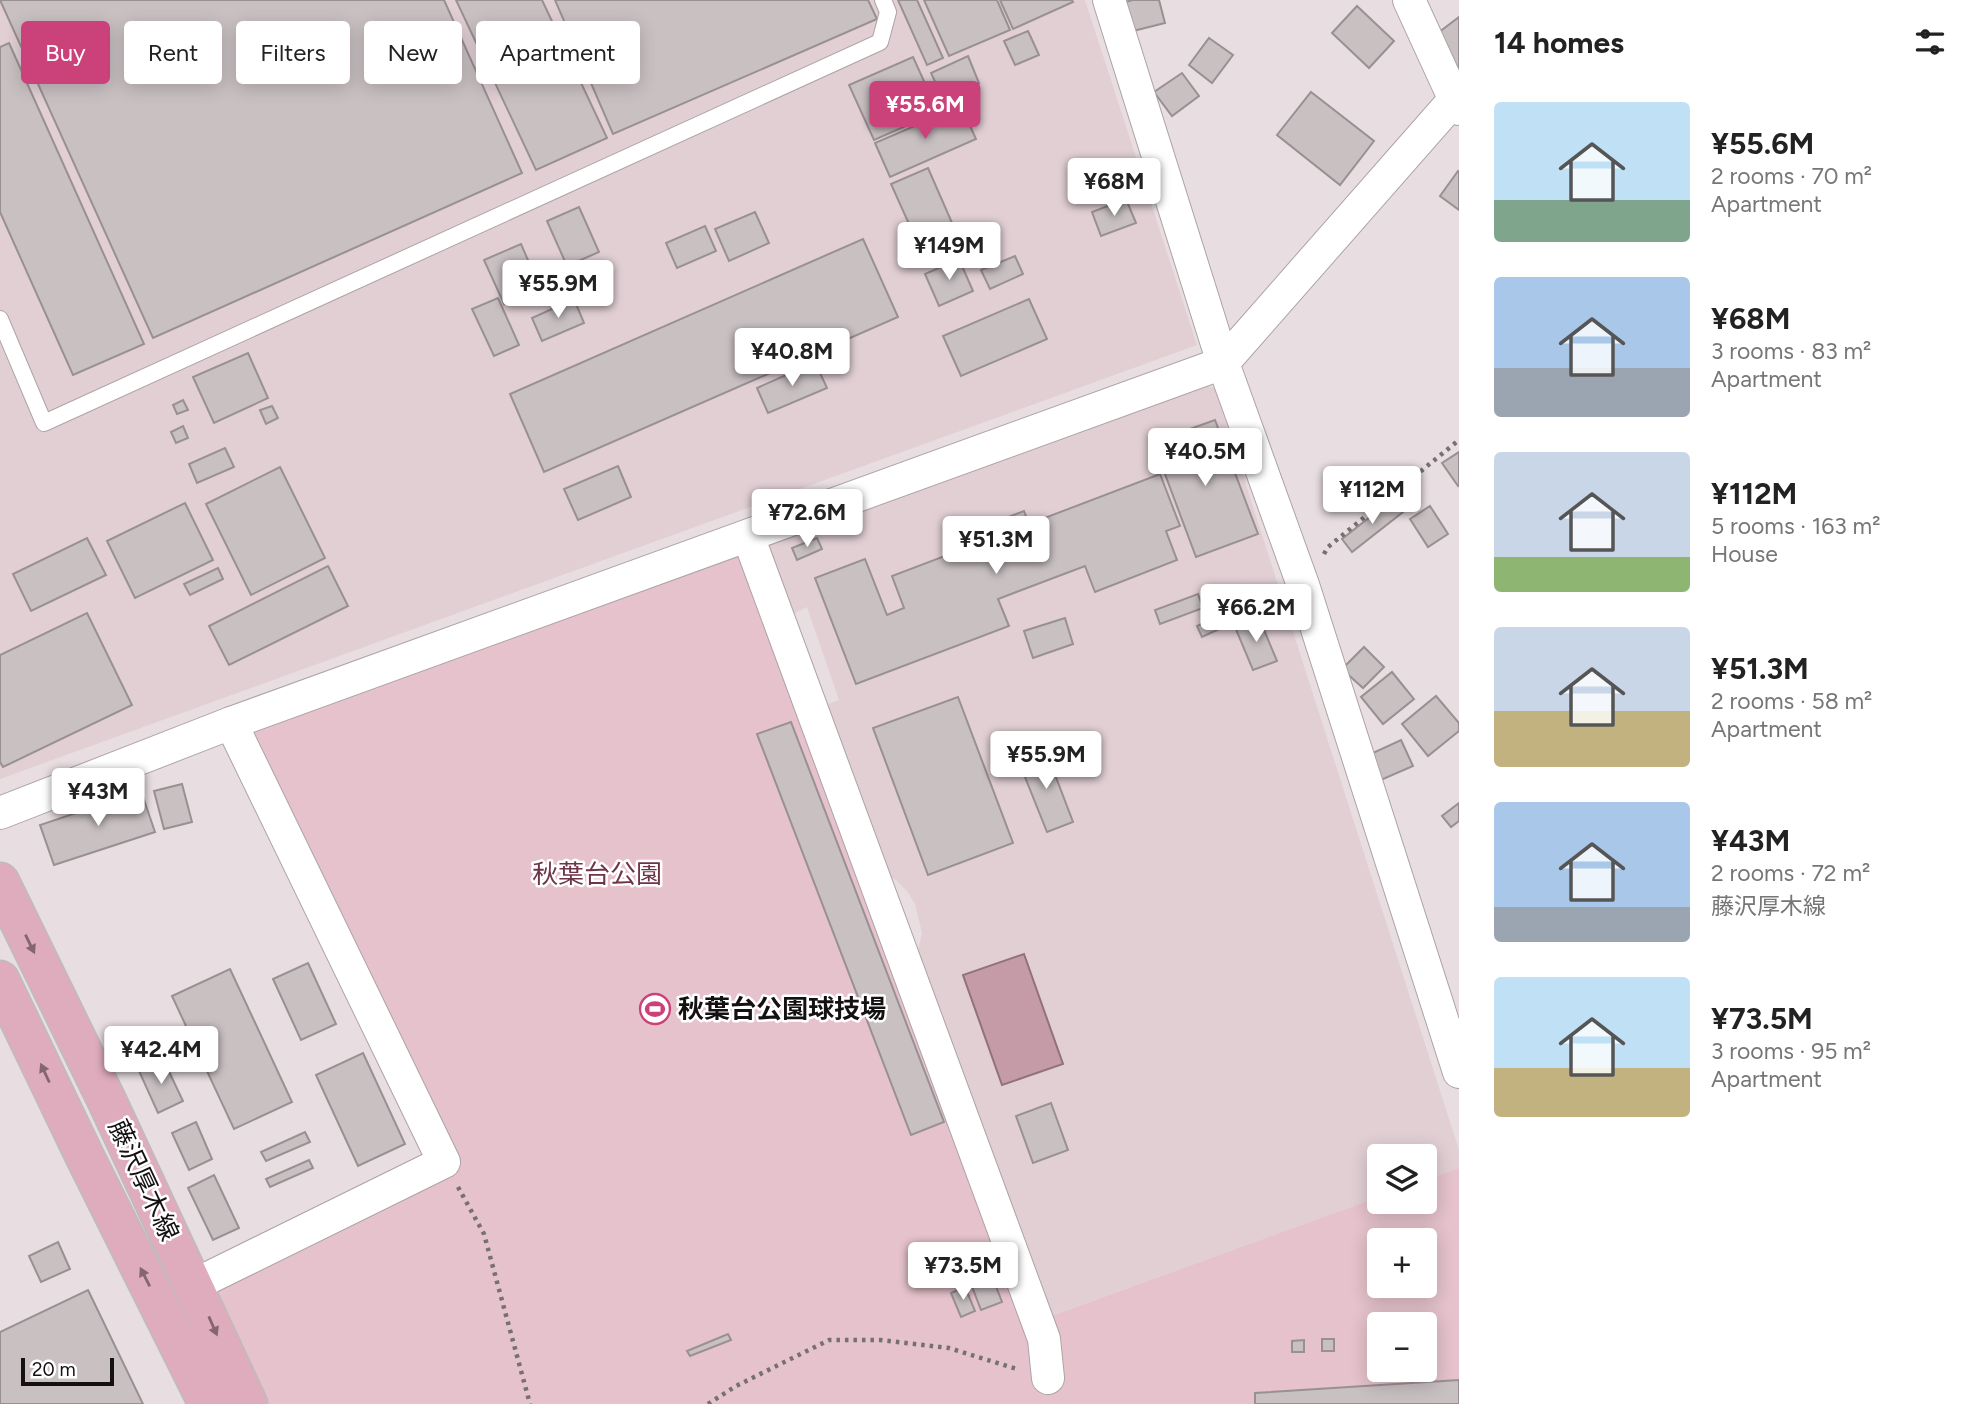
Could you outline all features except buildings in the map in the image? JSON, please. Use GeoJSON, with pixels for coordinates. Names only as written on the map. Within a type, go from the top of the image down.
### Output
{"type":"FeatureCollection","features":[{"type":"Feature","properties":{"kind":"main road","name":"藤沢厚木線"},"geometry":{"type":"LineString","coordinates":[[0,882],[194,1285],[248,1404]]}},
{"type":"Feature","properties":{"kind":"main road","name":"藤沢厚木線"},"geometry":{"type":"LineString","coordinates":[[0,980],[11,1028],[85,1157],[208,1404]]}},
{"type":"Feature","properties":{"kind":"street"},"geometry":{"type":"LineString","coordinates":[[1109,0],[1223,363],[1303,585],[1459,1072]]}},
{"type":"Feature","properties":{"kind":"street"},"geometry":{"type":"LineString","coordinates":[[0,813],[231,723],[1223,363],[1456,104],[1409,0]]}},
{"type":"Feature","properties":{"kind":"street"},"geometry":{"type":"LineString","coordinates":[[748,536],[1044,1339],[1048,1378]]}},
{"type":"Feature","properties":{"kind":"street"},"geometry":{"type":"LineString","coordinates":[[194,1285],[444,1162],[231,723]]}},
{"type":"Feature","properties":{"kind":"lane"},"geometry":{"type":"LineString","coordinates":[[0,319],[44,423],[880,42],[888,12],[883,0]]}},
{"type":"Feature","properties":{"kind":"path"},"geometry":{"type":"LineString","coordinates":[[1303,585],[1328,547],[1459,440]]}},
{"type":"Feature","properties":{"kind":"path"},"geometry":{"type":"LineString","coordinates":[[444,1162],[484,1234],[530,1404]]}},
{"type":"Feature","properties":{"kind":"path"},"geometry":{"type":"LineString","coordinates":[[708,1404],[736,1386],[829,1340],[880,1340],[949,1348],[1048,1378]]}},
{"type":"Feature","properties":{"kind":"shaded area"},"geometry":{"type":"Polygon","coordinates":[[[0,0],[1085,0],[1197,345],[0,779],[0,0]]]}},
{"type":"Feature","properties":{"kind":"shaded area"},"geometry":{"type":"Polygon","coordinates":[[[1197,384],[1215,388],[1459,1150],[1459,1168],[1437,1176],[1437,1144],[1367,1144],[1367,1201],[1050,1316],[916,959],[922,933],[915,904],[896,880],[885,875],[822,706],[839,700],[807,607],[793,614],[767,546],[1197,384]]]}},
{"type":"Feature","properties":{"kind":"shaded area"},"geometry":{"type":"Polygon","coordinates":[[[1024,954],[1063,1064],[1002,1085],[963,975],[1024,954]]]}},
{"type":"Feature","properties":{"kind":"green space","name":"秋葉台公園"},"geometry":{"type":"Polygon","coordinates":[[[748,536],[1051,1316],[1367,1201],[1367,1214],[1437,1214],[1437,1176],[1459,1168],[1459,1404],[248,1404],[194,1285],[444,1162],[231,723],[748,536]]]}},
{"type":"Feature","properties":{"kind":"place","name":"秋葉台公園球技場"},"geometry":{"type":"Point","coordinates":[655,1009]}}]}
